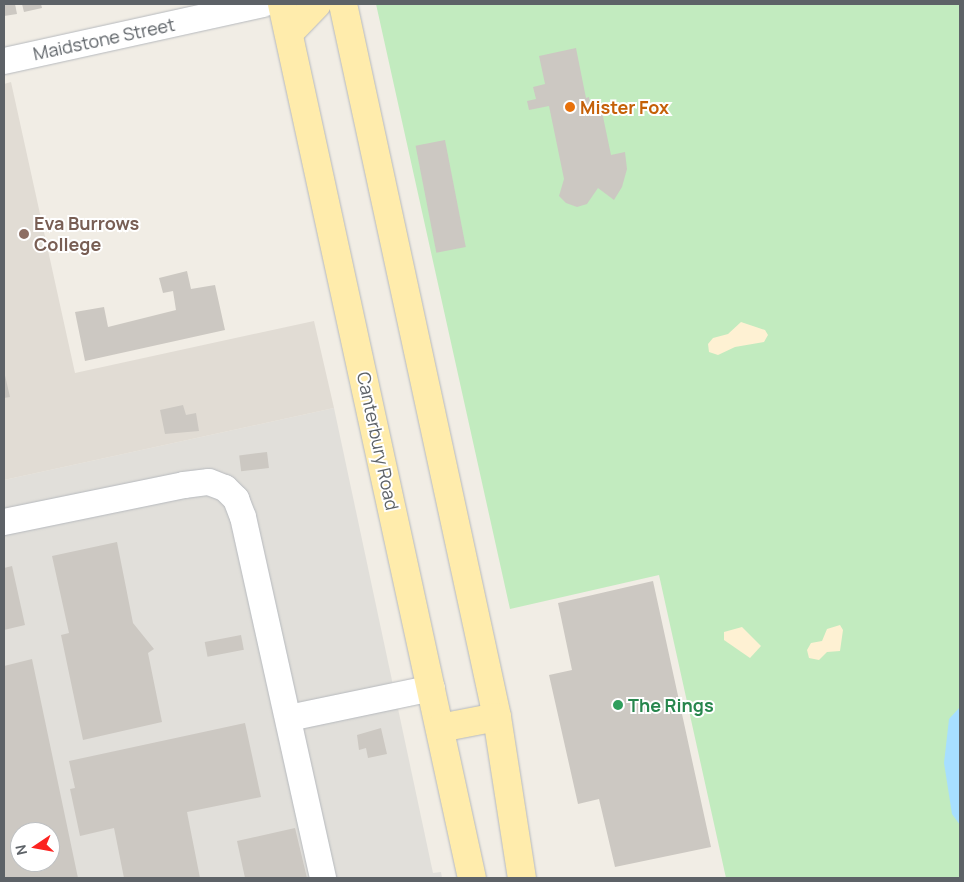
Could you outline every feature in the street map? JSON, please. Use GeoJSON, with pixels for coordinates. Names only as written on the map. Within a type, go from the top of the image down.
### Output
{"type":"FeatureCollection","features":[{"type":"Feature","properties":{"kind":"main road","name":"Canterbury Road"},"geometry":{"type":"LineString","coordinates":[[282,4],[472,878]]}},
{"type":"Feature","properties":{"kind":"main road"},"geometry":{"type":"LineString","coordinates":[[288,33],[317,4]]}},
{"type":"Feature","properties":{"kind":"main road"},"geometry":{"type":"LineString","coordinates":[[343,4],[497,717],[522,878]]}},
{"type":"Feature","properties":{"kind":"main road"},"geometry":{"type":"LineString","coordinates":[[440,728],[497,717]]}},
{"type":"Feature","properties":{"kind":"street","name":"Maidstone Street"},"geometry":{"type":"LineString","coordinates":[[4,61],[262,4]]}},
{"type":"Feature","properties":{"kind":"street"},"geometry":{"type":"LineString","coordinates":[[4,522],[184,485],[209,482],[225,488],[236,499],[244,517],[323,878]]}},
{"type":"Feature","properties":{"kind":"street"},"geometry":{"type":"LineString","coordinates":[[289,718],[432,688]]}},
{"type":"Feature","properties":{"kind":"shaded area","name":"Eva Burrows College"},"geometry":{"type":"Polygon","coordinates":[[[11,82],[75,373],[314,321],[334,408],[4,480],[4,84],[11,82]]]}},
{"type":"Feature","properties":{"kind":"shaded area"},"geometry":{"type":"Polygon","coordinates":[[[334,408],[433,873],[441,872],[442,878],[4,878],[4,480],[334,408]]]}},
{"type":"Feature","properties":{"kind":"green space"},"geometry":{"type":"Polygon","coordinates":[[[376,4],[960,4],[960,878],[726,878],[659,575],[510,609],[376,4]]]}},
{"type":"Feature","properties":{"kind":"sand"},"geometry":{"type":"Polygon","coordinates":[[[741,322],[765,330],[768,335],[764,342],[735,347],[718,355],[709,352],[708,344],[713,338],[728,334],[741,322]]]}},
{"type":"Feature","properties":{"kind":"sand"},"geometry":{"type":"Polygon","coordinates":[[[840,625],[843,630],[840,651],[827,652],[819,660],[809,658],[807,650],[811,643],[822,641],[827,629],[840,625]]]}},
{"type":"Feature","properties":{"kind":"sand"},"geometry":{"type":"Polygon","coordinates":[[[742,627],[761,646],[750,658],[724,640],[724,632],[742,627]]]}},
{"type":"Feature","properties":{"kind":"water"},"geometry":{"type":"Polygon","coordinates":[[[960,707],[960,825],[952,814],[944,763],[949,719],[960,707]]]}},
{"type":"Feature","properties":{"kind":"building"},"geometry":{"type":"Polygon","coordinates":[[[4,4],[15,4],[17,14],[4,16],[4,4]]]}},
{"type":"Feature","properties":{"kind":"building"},"geometry":{"type":"Polygon","coordinates":[[[22,4],[41,4],[42,8],[24,12],[22,4]]]}},
{"type":"Feature","properties":{"kind":"building"},"geometry":{"type":"Polygon","coordinates":[[[576,48],[586,98],[589,97],[591,109],[601,107],[611,155],[625,152],[627,169],[622,187],[614,200],[598,188],[587,204],[577,207],[566,203],[559,196],[564,179],[549,106],[529,110],[527,101],[536,99],[533,87],[545,84],[539,56],[576,48]]]}},
{"type":"Feature","properties":{"kind":"building"},"geometry":{"type":"Polygon","coordinates":[[[445,140],[466,247],[436,253],[416,146],[445,140]]]}},
{"type":"Feature","properties":{"kind":"building"},"geometry":{"type":"Polygon","coordinates":[[[187,271],[191,289],[215,285],[225,330],[85,361],[75,312],[104,307],[108,327],[176,310],[173,291],[163,293],[159,278],[187,271]]]}},
{"type":"Feature","properties":{"kind":"building"},"geometry":{"type":"Polygon","coordinates":[[[4,371],[10,397],[4,398],[4,371]]]}},
{"type":"Feature","properties":{"kind":"building"},"geometry":{"type":"Polygon","coordinates":[[[183,405],[186,415],[196,413],[199,431],[165,434],[160,410],[183,405]]]}},
{"type":"Feature","properties":{"kind":"building"},"geometry":{"type":"Polygon","coordinates":[[[267,452],[269,468],[241,471],[239,455],[267,452]]]}},
{"type":"Feature","properties":{"kind":"building"},"geometry":{"type":"Polygon","coordinates":[[[117,542],[133,623],[154,649],[148,653],[162,722],[83,740],[61,635],[69,633],[52,556],[117,542]]]}},
{"type":"Feature","properties":{"kind":"building"},"geometry":{"type":"Polygon","coordinates":[[[12,566],[25,625],[4,630],[4,568],[12,566]]]}},
{"type":"Feature","properties":{"kind":"building","name":"The Rings"},"geometry":{"type":"Polygon","coordinates":[[[653,581],[711,847],[615,867],[599,799],[578,804],[549,675],[572,670],[558,603],[653,581]]]}},
{"type":"Feature","properties":{"kind":"building"},"geometry":{"type":"Polygon","coordinates":[[[241,635],[244,650],[208,657],[205,642],[241,635]]]}},
{"type":"Feature","properties":{"kind":"building"},"geometry":{"type":"Polygon","coordinates":[[[32,659],[78,878],[4,878],[4,666],[32,659]]]}},
{"type":"Feature","properties":{"kind":"building"},"geometry":{"type":"Polygon","coordinates":[[[245,723],[261,797],[187,812],[200,878],[124,878],[114,828],[80,836],[70,789],[75,788],[69,761],[245,723]]]}},
{"type":"Feature","properties":{"kind":"building"},"geometry":{"type":"Polygon","coordinates":[[[381,728],[387,754],[368,758],[366,748],[359,750],[357,735],[381,728]]]}},
{"type":"Feature","properties":{"kind":"building"},"geometry":{"type":"Polygon","coordinates":[[[295,828],[307,878],[245,878],[237,841],[295,828]]]}},
{"type":"Feature","properties":{"kind":"place","name":"Mister Fox"},"geometry":{"type":"Point","coordinates":[570,107]}},
{"type":"Feature","properties":{"kind":"place","name":"Eva Burrows College"},"geometry":{"type":"Point","coordinates":[24,234]}},
{"type":"Feature","properties":{"kind":"place","name":"The Rings"},"geometry":{"type":"Point","coordinates":[618,705]}}]}
